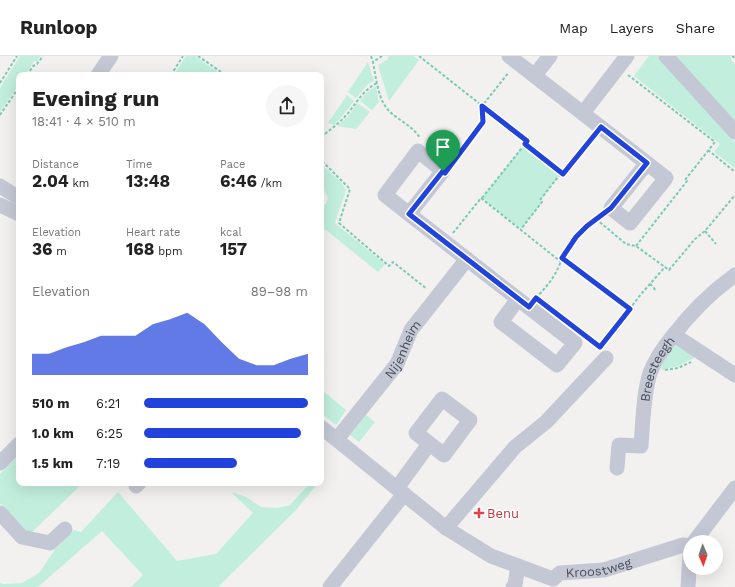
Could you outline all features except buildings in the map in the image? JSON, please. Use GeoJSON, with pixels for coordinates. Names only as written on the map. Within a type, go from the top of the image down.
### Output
{"type":"FeatureCollection","features":[{"type":"Feature","properties":{"kind":"street"},"geometry":{"type":"LineString","coordinates":[[100,72],[111,56]]}},
{"type":"Feature","properties":{"kind":"street"},"geometry":{"type":"LineString","coordinates":[[535,75],[550,56]]}},
{"type":"Feature","properties":{"kind":"street"},"geometry":{"type":"LineString","coordinates":[[666,56],[735,132]]}},
{"type":"Feature","properties":{"kind":"street"},"geometry":{"type":"LineString","coordinates":[[513,59],[535,75],[583,113],[647,163],[666,178],[630,223],[611,208],[647,163]]}},
{"type":"Feature","properties":{"kind":"street"},"geometry":{"type":"LineString","coordinates":[[583,113],[623,62]]}},
{"type":"Feature","properties":{"kind":"street"},"geometry":{"type":"LineString","coordinates":[[409,214],[443,171],[418,152],[385,195],[409,214],[467,258],[524,303]]}},
{"type":"Feature","properties":{"kind":"street"},"geometry":{"type":"LineString","coordinates":[[0,186],[16,196]]}},
{"type":"Feature","properties":{"kind":"street"},"geometry":{"type":"LineString","coordinates":[[0,205],[16,213]]}},
{"type":"Feature","properties":{"kind":"street","name":"Nijenheim"},"geometry":{"type":"LineString","coordinates":[[337,439],[397,364],[411,330],[467,258]]}},
{"type":"Feature","properties":{"kind":"street","name":"Breesteegh"},"geometry":{"type":"LineString","coordinates":[[617,468],[618,445],[640,446],[646,391],[650,373],[659,354],[686,318],[712,293],[735,275]]}},
{"type":"Feature","properties":{"kind":"street"},"geometry":{"type":"LineString","coordinates":[[674,335],[735,375]]}},
{"type":"Feature","properties":{"kind":"street"},"geometry":{"type":"LineString","coordinates":[[446,528],[515,447],[546,422],[606,358]]}},
{"type":"Feature","properties":{"kind":"street","name":"Kroostweg"},"geometry":{"type":"LineString","coordinates":[[324,429],[446,528],[491,556],[553,579],[560,573],[604,570],[683,546]]}},
{"type":"Feature","properties":{"kind":"street"},"geometry":{"type":"LineString","coordinates":[[330,587],[400,491],[429,444]]}},
{"type":"Feature","properties":{"kind":"street"},"geometry":{"type":"LineString","coordinates":[[0,463],[16,447]]}},
{"type":"Feature","properties":{"kind":"street"},"geometry":{"type":"LineString","coordinates":[[699,535],[735,488]]}},
{"type":"Feature","properties":{"kind":"street"},"geometry":{"type":"LineString","coordinates":[[0,513],[22,537],[50,543],[65,529]]}},
{"type":"Feature","properties":{"kind":"street"},"geometry":{"type":"LineString","coordinates":[[513,587],[515,585],[518,566]]}},
{"type":"Feature","properties":{"kind":"street"},"geometry":{"type":"LineString","coordinates":[[688,587],[689,575]]}},
{"type":"Feature","properties":{"kind":"path"},"geometry":{"type":"LineString","coordinates":[[0,83],[17,56]]}},
{"type":"Feature","properties":{"kind":"path"},"geometry":{"type":"LineString","coordinates":[[29,72],[43,56]]}},
{"type":"Feature","properties":{"kind":"path"},"geometry":{"type":"LineString","coordinates":[[173,72],[183,56]]}},
{"type":"Feature","properties":{"kind":"path"},"geometry":{"type":"LineString","coordinates":[[198,56],[221,72]]}},
{"type":"Feature","properties":{"kind":"path"},"geometry":{"type":"LineString","coordinates":[[371,56],[384,104],[389,110],[417,133],[424,157]]}},
{"type":"Feature","properties":{"kind":"path"},"geometry":{"type":"LineString","coordinates":[[373,62],[382,56]]}},
{"type":"Feature","properties":{"kind":"path"},"geometry":{"type":"LineString","coordinates":[[418,56],[527,141],[446,242]]}},
{"type":"Feature","properties":{"kind":"path"},"geometry":{"type":"LineString","coordinates":[[443,171],[445,173],[483,122],[482,106],[513,59]]}},
{"type":"Feature","properties":{"kind":"path"},"geometry":{"type":"LineString","coordinates":[[623,62],[715,142],[685,180],[687,181],[636,246]]}},
{"type":"Feature","properties":{"kind":"path"},"geometry":{"type":"LineString","coordinates":[[324,134],[334,128],[348,113],[364,91],[377,82]]}},
{"type":"Feature","properties":{"kind":"path"},"geometry":{"type":"LineString","coordinates":[[0,115],[16,91]]}},
{"type":"Feature","properties":{"kind":"path"},"geometry":{"type":"LineString","coordinates":[[521,229],[542,202],[540,200],[601,127]]}},
{"type":"Feature","properties":{"kind":"path"},"geometry":{"type":"LineString","coordinates":[[525,144],[562,172]]}},
{"type":"Feature","properties":{"kind":"path"},"geometry":{"type":"LineString","coordinates":[[708,150],[735,172]]}},
{"type":"Feature","properties":{"kind":"path"},"geometry":{"type":"LineString","coordinates":[[324,163],[350,190],[339,223],[389,266],[393,262],[438,297]]}},
{"type":"Feature","properties":{"kind":"path"},"geometry":{"type":"LineString","coordinates":[[596,219],[626,244],[636,246],[669,270],[705,231],[735,195]]}},
{"type":"Feature","properties":{"kind":"path"},"geometry":{"type":"LineString","coordinates":[[482,198],[561,262]]}},
{"type":"Feature","properties":{"kind":"path"},"geometry":{"type":"LineString","coordinates":[[524,303],[552,278],[558,269],[562,258],[576,237],[611,208]]}},
{"type":"Feature","properties":{"kind":"path"},"geometry":{"type":"LineString","coordinates":[[705,231],[716,244]]}},
{"type":"Feature","properties":{"kind":"path"},"geometry":{"type":"LineString","coordinates":[[562,258],[630,309]]}},
{"type":"Feature","properties":{"kind":"path"},"geometry":{"type":"LineString","coordinates":[[582,334],[600,347],[665,267]]}},
{"type":"Feature","properties":{"kind":"path"},"geometry":{"type":"LineString","coordinates":[[650,284],[654,290]]}},
{"type":"Feature","properties":{"kind":"path"},"geometry":{"type":"LineString","coordinates":[[650,373],[678,368],[705,355]]}},
{"type":"Feature","properties":{"kind":"green space"},"geometry":{"type":"Polygon","coordinates":[[[20,56],[40,56],[37,62],[34,61],[27,72],[16,72],[16,88],[0,112],[0,88],[20,56]]]}},
{"type":"Feature","properties":{"kind":"green space"},"geometry":{"type":"Polygon","coordinates":[[[186,56],[195,56],[218,72],[176,72],[186,56]]]}},
{"type":"Feature","properties":{"kind":"green space"},"geometry":{"type":"Polygon","coordinates":[[[389,56],[413,56],[419,60],[389,101],[378,65],[387,60],[389,56]]]}},
{"type":"Feature","properties":{"kind":"green space"},"geometry":{"type":"Polygon","coordinates":[[[649,56],[658,56],[735,142],[735,168],[714,152],[720,144],[634,76],[649,56]]]}},
{"type":"Feature","properties":{"kind":"green space"},"geometry":{"type":"Polygon","coordinates":[[[675,56],[729,56],[732,58],[731,60],[735,64],[735,124],[675,56]]]}},
{"type":"Feature","properties":{"kind":"green space"},"geometry":{"type":"Polygon","coordinates":[[[368,62],[374,81],[368,84],[356,98],[348,92],[368,62]]]}},
{"type":"Feature","properties":{"kind":"green space"},"geometry":{"type":"Polygon","coordinates":[[[376,86],[379,102],[372,110],[360,101],[365,94],[376,86]]]}},
{"type":"Feature","properties":{"kind":"green space"},"geometry":{"type":"Polygon","coordinates":[[[347,95],[354,101],[334,125],[328,123],[347,95]]]}},
{"type":"Feature","properties":{"kind":"green space"},"geometry":{"type":"Polygon","coordinates":[[[357,103],[370,112],[356,129],[337,126],[348,117],[357,103]]]}},
{"type":"Feature","properties":{"kind":"green space"},"geometry":{"type":"Polygon","coordinates":[[[525,144],[562,172],[540,200],[542,202],[521,229],[482,198],[525,144]]]}},
{"type":"Feature","properties":{"kind":"green space"},"geometry":{"type":"Polygon","coordinates":[[[324,167],[341,182],[346,190],[335,223],[385,264],[378,272],[324,228],[324,205],[326,204],[328,198],[324,189],[324,167]]]}},
{"type":"Feature","properties":{"kind":"green space"},"geometry":{"type":"Polygon","coordinates":[[[675,345],[696,357],[678,366],[662,370],[661,367],[675,345]]]}},
{"type":"Feature","properties":{"kind":"green space"},"geometry":{"type":"Polygon","coordinates":[[[324,392],[346,410],[336,425],[324,415],[324,392]]]}},
{"type":"Feature","properties":{"kind":"green space"},"geometry":{"type":"Polygon","coordinates":[[[366,415],[375,422],[359,442],[350,435],[366,415]]]}},
{"type":"Feature","properties":{"kind":"green space"},"geometry":{"type":"Polygon","coordinates":[[[16,458],[16,486],[80,486],[30,534],[0,503],[0,474],[16,458]]]}},
{"type":"Feature","properties":{"kind":"green space"},"geometry":{"type":"Polygon","coordinates":[[[307,486],[316,486],[296,510],[218,587],[131,587],[143,575],[102,531],[38,587],[0,587],[0,583],[22,583],[39,573],[56,548],[74,530],[81,532],[118,492],[177,561],[216,554],[253,513],[231,492],[246,497],[261,507],[278,508],[290,505],[307,486]]]}},
{"type":"Feature","properties":{"kind":"place","name":"Benu"},"geometry":{"type":"Point","coordinates":[479,513]}},
{"type":"Feature","properties":{"kind":"route"},"geometry":{"type":"LineString","coordinates":[[482,106],[527,141],[525,144],[563,174],[601,127],[647,163],[611,208],[587,226],[576,237],[562,258],[630,309],[600,347],[536,298],[529,307],[409,214],[443,171],[445,173],[483,122],[482,106]]}}]}
